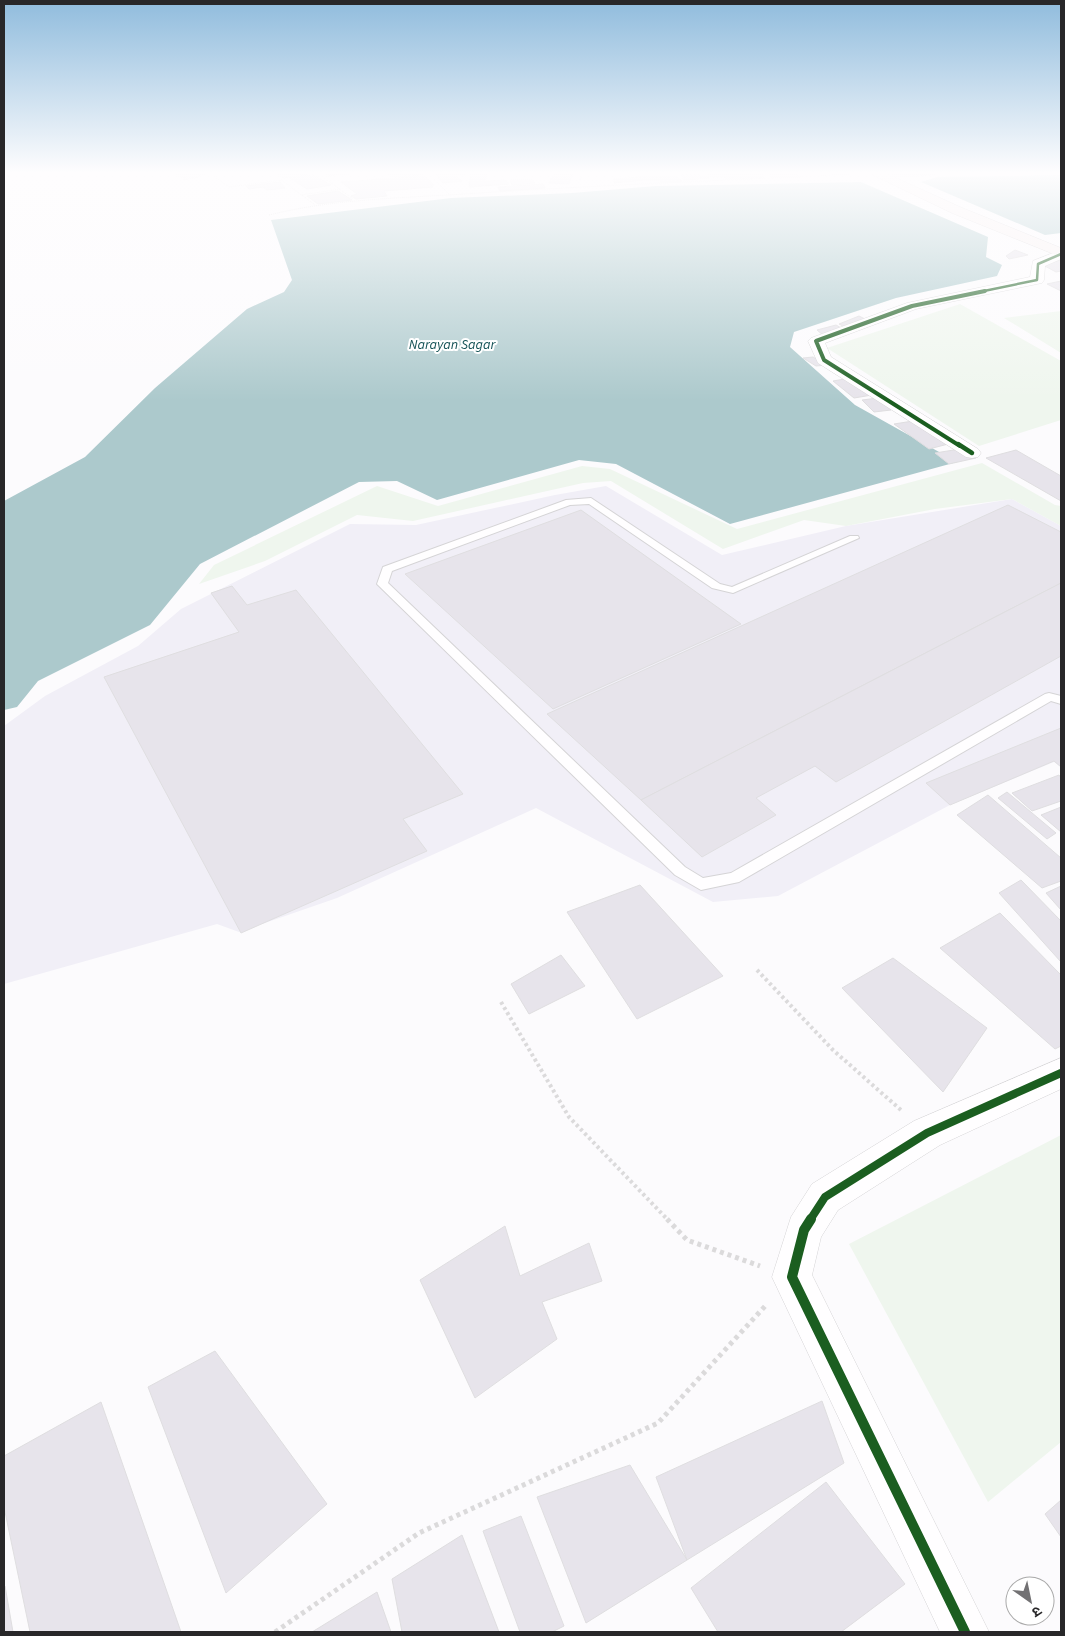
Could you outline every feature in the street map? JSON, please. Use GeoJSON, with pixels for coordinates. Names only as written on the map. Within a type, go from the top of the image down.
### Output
{"type":"FeatureCollection","features":[{"type":"Feature","properties":{"kind":"street"},"geometry":{"type":"LineString","coordinates":[[972,453],[824,360],[816,341],[912,306],[1036,280],[1038,264],[1061,253]]}},
{"type":"Feature","properties":{"kind":"street"},"geometry":{"type":"LineString","coordinates":[[965,1632],[792,1277],[804,1230],[825,1197],[927,1132],[1061,1073]]}},
{"type":"Feature","properties":{"kind":"lane"},"geometry":{"type":"LineString","coordinates":[[854,538],[733,590],[716,586],[591,502],[569,502],[387,569],[382,584],[680,871],[701,884],[734,878],[1048,697],[1061,700]]}},
{"type":"Feature","properties":{"kind":"path"},"geometry":{"type":"LineString","coordinates":[[757,970],[833,1050],[927,1132]]}},
{"type":"Feature","properties":{"kind":"path"},"geometry":{"type":"LineString","coordinates":[[275,1632],[419,1533],[658,1423],[792,1277],[688,1240],[570,1117],[501,1002]]}},
{"type":"Feature","properties":{"kind":"shaded area"},"geometry":{"type":"Polygon","coordinates":[[[960,304],[1061,361],[1061,420],[979,446],[827,348],[960,304]]]}},
{"type":"Feature","properties":{"kind":"shaded area"},"geometry":{"type":"Polygon","coordinates":[[[1061,311],[1061,353],[1004,318],[1061,311]]]}},
{"type":"Feature","properties":{"kind":"shaded area"},"geometry":{"type":"Polygon","coordinates":[[[982,463],[1055,505],[1061,506],[1061,526],[1012,499],[935,509],[846,526],[804,520],[723,549],[611,481],[583,483],[413,521],[357,515],[265,561],[199,584],[214,565],[377,486],[438,506],[582,466],[610,469],[737,529],[982,463]]]}},
{"type":"Feature","properties":{"kind":"shaded area"},"geometry":{"type":"Polygon","coordinates":[[[606,486],[722,555],[846,526],[1012,499],[1061,526],[1061,767],[1054,762],[950,805],[778,896],[713,902],[536,808],[337,898],[239,932],[217,924],[4,984],[4,726],[45,696],[138,646],[181,609],[350,524],[416,525],[606,486]]]}},
{"type":"Feature","properties":{"kind":"shaded area"},"geometry":{"type":"Polygon","coordinates":[[[1061,1135],[1061,1442],[988,1502],[849,1244],[1061,1135]]]}},
{"type":"Feature","properties":{"kind":"water","name":"Narayan Sagar"},"geometry":{"type":"Polygon","coordinates":[[[281,248],[987,248],[986,257],[1002,265],[997,276],[896,298],[794,332],[790,347],[855,405],[957,462],[730,524],[616,464],[579,460],[437,500],[397,481],[359,482],[200,564],[150,625],[38,681],[17,707],[4,710],[4,501],[85,457],[155,388],[247,309],[284,292],[292,280],[281,248]]]}},
{"type":"Feature","properties":{"kind":"building"},"geometry":{"type":"Polygon","coordinates":[[[1015,250],[1028,255],[1009,259],[1006,256],[1015,250]]]}},
{"type":"Feature","properties":{"kind":"building"},"geometry":{"type":"Polygon","coordinates":[[[1061,260],[1061,271],[1056,272],[1043,265],[1061,260]]]}},
{"type":"Feature","properties":{"kind":"building"},"geometry":{"type":"Polygon","coordinates":[[[1061,281],[1061,291],[1047,284],[1061,281]]]}},
{"type":"Feature","properties":{"kind":"building"},"geometry":{"type":"Polygon","coordinates":[[[859,316],[865,319],[845,327],[839,324],[859,316]]]}},
{"type":"Feature","properties":{"kind":"building"},"geometry":{"type":"Polygon","coordinates":[[[836,325],[843,329],[824,336],[817,330],[836,325]]]}},
{"type":"Feature","properties":{"kind":"building"},"geometry":{"type":"Polygon","coordinates":[[[813,357],[827,365],[816,366],[803,358],[813,357]]]}},
{"type":"Feature","properties":{"kind":"building"},"geometry":{"type":"Polygon","coordinates":[[[850,378],[872,395],[854,398],[833,381],[850,378]]]}},
{"type":"Feature","properties":{"kind":"building"},"geometry":{"type":"Polygon","coordinates":[[[878,398],[891,410],[874,412],[862,400],[878,398]]]}},
{"type":"Feature","properties":{"kind":"building"},"geometry":{"type":"Polygon","coordinates":[[[913,421],[952,443],[929,449],[894,424],[913,421]]]}},
{"type":"Feature","properties":{"kind":"building"},"geometry":{"type":"Polygon","coordinates":[[[960,449],[976,458],[949,464],[935,453],[960,449]]]}},
{"type":"Feature","properties":{"kind":"building"},"geometry":{"type":"Polygon","coordinates":[[[1016,450],[1061,476],[1061,501],[986,458],[1016,450]]]}},
{"type":"Feature","properties":{"kind":"building"},"geometry":{"type":"Polygon","coordinates":[[[1008,505],[1061,532],[1061,583],[641,800],[547,714],[1008,505]]]}},
{"type":"Feature","properties":{"kind":"building"},"geometry":{"type":"Polygon","coordinates":[[[581,510],[741,624],[553,709],[405,574],[581,510]]]}},
{"type":"Feature","properties":{"kind":"building"},"geometry":{"type":"Polygon","coordinates":[[[1061,583],[1061,656],[836,782],[815,766],[756,798],[776,815],[702,857],[641,800],[1061,583]]]}},
{"type":"Feature","properties":{"kind":"building"},"geometry":{"type":"Polygon","coordinates":[[[232,586],[247,605],[296,590],[463,794],[403,819],[427,851],[241,933],[104,677],[239,632],[211,593],[232,586]]]}},
{"type":"Feature","properties":{"kind":"building"},"geometry":{"type":"Polygon","coordinates":[[[1061,728],[1061,767],[1054,761],[950,805],[926,783],[1061,728]]]}},
{"type":"Feature","properties":{"kind":"building"},"geometry":{"type":"Polygon","coordinates":[[[1059,775],[1061,778],[1061,801],[1032,811],[1012,793],[1059,775]]]}},
{"type":"Feature","properties":{"kind":"building"},"geometry":{"type":"Polygon","coordinates":[[[1007,792],[1056,833],[1047,839],[998,798],[1007,792]]]}},
{"type":"Feature","properties":{"kind":"building"},"geometry":{"type":"Polygon","coordinates":[[[988,795],[1061,858],[1061,881],[1042,888],[957,815],[988,795]]]}},
{"type":"Feature","properties":{"kind":"building"},"geometry":{"type":"Polygon","coordinates":[[[1061,807],[1061,832],[1041,815],[1061,807]]]}},
{"type":"Feature","properties":{"kind":"building"},"geometry":{"type":"Polygon","coordinates":[[[1021,880],[1061,921],[1061,962],[999,893],[1021,880]]]}},
{"type":"Feature","properties":{"kind":"building"},"geometry":{"type":"Polygon","coordinates":[[[640,885],[723,976],[637,1019],[567,912],[640,885]]]}},
{"type":"Feature","properties":{"kind":"building"},"geometry":{"type":"Polygon","coordinates":[[[1061,886],[1061,910],[1046,893],[1061,886]]]}},
{"type":"Feature","properties":{"kind":"building"},"geometry":{"type":"Polygon","coordinates":[[[1000,913],[1061,975],[1061,1046],[1055,1049],[940,948],[1000,913]]]}},
{"type":"Feature","properties":{"kind":"building"},"geometry":{"type":"Polygon","coordinates":[[[561,955],[585,986],[529,1014],[511,984],[561,955]]]}},
{"type":"Feature","properties":{"kind":"building"},"geometry":{"type":"Polygon","coordinates":[[[893,958],[987,1028],[943,1092],[842,988],[893,958]]]}},
{"type":"Feature","properties":{"kind":"building"},"geometry":{"type":"Polygon","coordinates":[[[505,1226],[520,1276],[589,1243],[602,1281],[542,1302],[557,1339],[475,1398],[420,1280],[505,1226]]]}},
{"type":"Feature","properties":{"kind":"building"},"geometry":{"type":"Polygon","coordinates":[[[215,1351],[327,1504],[226,1593],[148,1387],[215,1351]]]}},
{"type":"Feature","properties":{"kind":"building"},"geometry":{"type":"Polygon","coordinates":[[[822,1401],[844,1463],[687,1560],[656,1477],[822,1401]]]}},
{"type":"Feature","properties":{"kind":"building"},"geometry":{"type":"Polygon","coordinates":[[[101,1402],[181,1632],[30,1632],[4,1507],[4,1456],[101,1402]]]}},
{"type":"Feature","properties":{"kind":"building"},"geometry":{"type":"Polygon","coordinates":[[[630,1465],[687,1560],[586,1623],[537,1497],[630,1465]]]}},
{"type":"Feature","properties":{"kind":"building"},"geometry":{"type":"Polygon","coordinates":[[[826,1482],[905,1584],[841,1632],[718,1632],[691,1588],[826,1482]]]}},
{"type":"Feature","properties":{"kind":"building"},"geometry":{"type":"Polygon","coordinates":[[[1061,1500],[1061,1537],[1045,1514],[1061,1500]]]}},
{"type":"Feature","properties":{"kind":"building"},"geometry":{"type":"Polygon","coordinates":[[[521,1516],[564,1626],[552,1632],[520,1632],[483,1531],[521,1516]]]}},
{"type":"Feature","properties":{"kind":"building"},"geometry":{"type":"Polygon","coordinates":[[[462,1535],[499,1632],[402,1632],[392,1579],[462,1535]]]}},
{"type":"Feature","properties":{"kind":"building"},"geometry":{"type":"Polygon","coordinates":[[[5,1586],[13,1632],[4,1632],[5,1586]]]}},
{"type":"Feature","properties":{"kind":"building"},"geometry":{"type":"Polygon","coordinates":[[[377,1592],[391,1632],[312,1632],[377,1592]]]}},
{"type":"Feature","properties":{"kind":"cycle path"},"geometry":{"type":"LineString","coordinates":[[972,453],[824,360],[816,341],[912,306],[1037,280],[1038,264],[1061,254]]}},
{"type":"Feature","properties":{"kind":"cycle path"},"geometry":{"type":"LineString","coordinates":[[965,1632],[792,1277],[804,1230],[825,1197],[927,1133],[1061,1073]]}}]}
